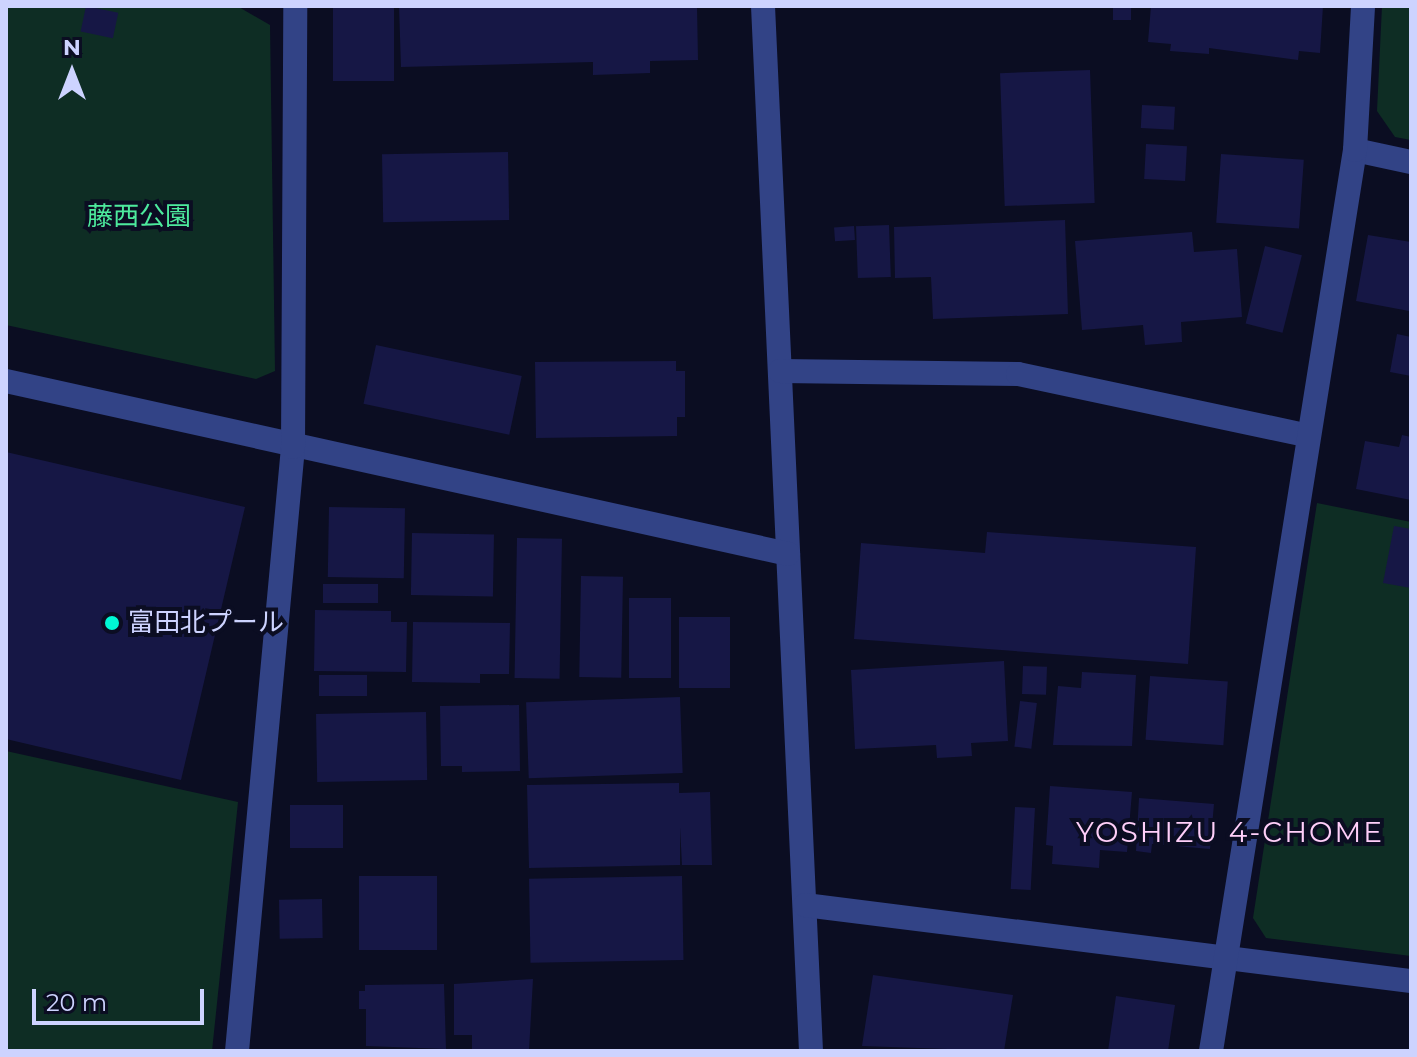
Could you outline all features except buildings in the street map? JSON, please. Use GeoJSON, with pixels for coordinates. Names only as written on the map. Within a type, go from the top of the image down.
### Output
{"type":"FeatureCollection","features":[{"type":"Feature","properties":{"kind":"street"},"geometry":{"type":"LineString","coordinates":[[237,1051],[293,447],[295,6]]}},
{"type":"Feature","properties":{"kind":"street"},"geometry":{"type":"LineString","coordinates":[[763,6],[811,1051]]}},
{"type":"Feature","properties":{"kind":"street"},"geometry":{"type":"LineString","coordinates":[[1211,1051],[1306,435],[1355,150],[1363,6]]}},
{"type":"Feature","properties":{"kind":"street"},"geometry":{"type":"LineString","coordinates":[[1355,150],[1411,162]]}},
{"type":"Feature","properties":{"kind":"street"},"geometry":{"type":"LineString","coordinates":[[780,371],[1018,374],[1306,435]]}},
{"type":"Feature","properties":{"kind":"street"},"geometry":{"type":"LineString","coordinates":[[6,381],[293,447],[788,554]]}},
{"type":"Feature","properties":{"kind":"street"},"geometry":{"type":"LineString","coordinates":[[805,905],[1411,981]]}},
{"type":"Feature","properties":{"kind":"green space","name":"藤西公園"},"geometry":{"type":"Polygon","coordinates":[[[6,6],[237,6],[270,25],[275,371],[256,379],[6,325],[6,6]]]}},
{"type":"Feature","properties":{"kind":"green space"},"geometry":{"type":"Polygon","coordinates":[[[1382,6],[1411,6],[1411,140],[1395,137],[1377,111],[1382,6]]]}},
{"type":"Feature","properties":{"kind":"green space"},"geometry":{"type":"Polygon","coordinates":[[[1317,503],[1411,522],[1411,956],[1266,938],[1253,918],[1317,503]]]}},
{"type":"Feature","properties":{"kind":"green space"},"geometry":{"type":"Polygon","coordinates":[[[6,751],[238,802],[212,1051],[6,1051],[6,751]]]}},
{"type":"Feature","properties":{"kind":"place","name":"富田北プール"},"geometry":{"type":"Point","coordinates":[112,623]}},
{"type":"Feature","properties":{"kind":"district","name":"YOSHIZU 4-CHOME"},"geometry":{"type":"Point","coordinates":[1230,832]}}]}
